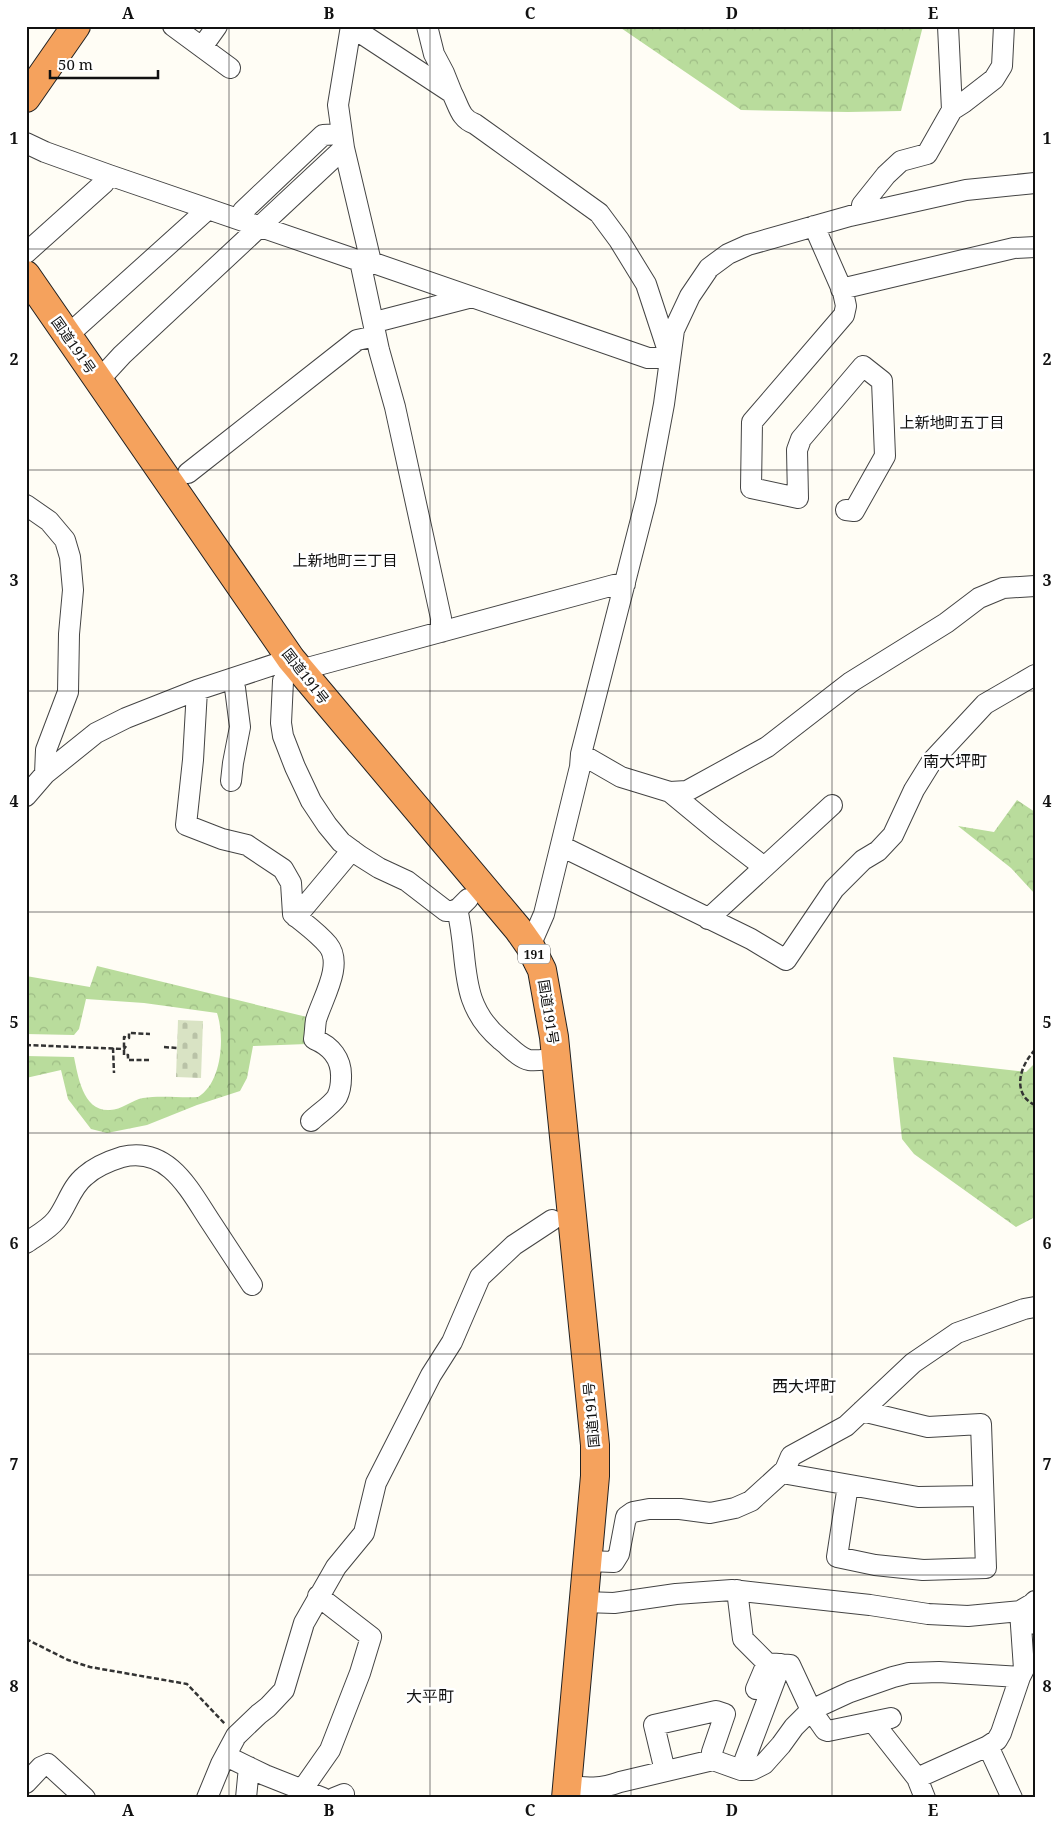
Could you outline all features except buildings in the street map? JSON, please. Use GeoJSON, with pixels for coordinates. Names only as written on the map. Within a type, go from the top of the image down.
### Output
{"type":"FeatureCollection","features":[{"type":"Feature","properties":{"kind":"highway"},"geometry":{"type":"LineString","coordinates":[[26,98],[76,26]]}},
{"type":"Feature","properties":{"kind":"highway","name":"国道191号"},"geometry":{"type":"LineString","coordinates":[[26,275],[99,380],[291,670],[518,929],[530,946],[542,970],[556,1059],[595,1445],[595,1476],[567,1792]]}},
{"type":"Feature","properties":{"kind":"street"},"geometry":{"type":"LineString","coordinates":[[173,26],[230,68]]}},
{"type":"Feature","properties":{"kind":"street"},"geometry":{"type":"LineString","coordinates":[[202,47],[217,26]]}},
{"type":"Feature","properties":{"kind":"street"},"geometry":{"type":"LineString","coordinates":[[441,632],[441,618],[365,261],[343,141],[338,105],[351,26],[452,93]]}},
{"type":"Feature","properties":{"kind":"street"},"geometry":{"type":"LineString","coordinates":[[427,26],[434,54],[461,114],[467,121],[476,124],[598,213],[619,240],[646,284],[670,357]]}},
{"type":"Feature","properties":{"kind":"street"},"geometry":{"type":"LineString","coordinates":[[948,26],[952,110]]}},
{"type":"Feature","properties":{"kind":"street"},"geometry":{"type":"LineString","coordinates":[[861,214],[862,205],[886,175],[901,161],[927,154],[952,110],[994,79],[1002,66],[1004,26]]}},
{"type":"Feature","properties":{"kind":"street"},"geometry":{"type":"LineString","coordinates":[[239,219],[243,211],[323,135],[343,141]]}},
{"type":"Feature","properties":{"kind":"street"},"geometry":{"type":"LineString","coordinates":[[99,380],[122,355],[259,226],[343,141]]}},
{"type":"Feature","properties":{"kind":"street"},"geometry":{"type":"LineString","coordinates":[[26,143],[45,152],[109,175],[648,358],[670,357]]}},
{"type":"Feature","properties":{"kind":"street"},"geometry":{"type":"LineString","coordinates":[[26,253],[104,183],[109,175]]}},
{"type":"Feature","properties":{"kind":"street"},"geometry":{"type":"LineString","coordinates":[[530,946],[544,914],[580,767],[581,754],[646,500],[674,330],[684,306],[695,289],[715,263],[748,245],[861,214],[966,190],[1035,184]]}},
{"type":"Feature","properties":{"kind":"street"},"geometry":{"type":"LineString","coordinates":[[68,335],[208,209]]}},
{"type":"Feature","properties":{"kind":"street"},"geometry":{"type":"LineString","coordinates":[[814,226],[841,289],[846,306],[844,316],[752,422],[751,488],[798,498],[797,450],[801,439],[863,366],[882,381],[885,456],[854,511],[846,510]]}},
{"type":"Feature","properties":{"kind":"street"},"geometry":{"type":"LineString","coordinates":[[841,289],[1014,248],[1035,247]]}},
{"type":"Feature","properties":{"kind":"street"},"geometry":{"type":"LineString","coordinates":[[188,473],[357,340],[379,328],[472,297]]}},
{"type":"Feature","properties":{"kind":"street"},"geometry":{"type":"LineString","coordinates":[[26,505],[49,521],[65,540],[70,556],[73,590],[68,692],[46,750],[45,774]]}},
{"type":"Feature","properties":{"kind":"street"},"geometry":{"type":"LineString","coordinates":[[26,796],[45,774],[96,733],[126,718],[197,690],[291,670],[614,585],[625,584]]}},
{"type":"Feature","properties":{"kind":"street"},"geometry":{"type":"LineString","coordinates":[[581,754],[621,777],[670,792],[687,791],[767,747],[851,682],[946,624],[980,598],[1003,588],[1035,586]]}},
{"type":"Feature","properties":{"kind":"street"},"geometry":{"type":"LineString","coordinates":[[291,670],[281,723],[289,753],[311,801],[341,842],[352,850],[379,868],[407,881],[446,911],[452,912],[462,904],[469,994],[481,1018],[498,1037],[528,1060],[556,1059]]}},
{"type":"Feature","properties":{"kind":"street"},"geometry":{"type":"LineString","coordinates":[[561,846],[751,939],[786,960],[834,889],[863,860],[885,844],[893,835],[914,790],[932,761],[985,704],[1035,675]]}},
{"type":"Feature","properties":{"kind":"street"},"geometry":{"type":"LineString","coordinates":[[231,781],[240,727],[235,688]]}},
{"type":"Feature","properties":{"kind":"street"},"geometry":{"type":"LineString","coordinates":[[197,690],[193,760],[186,825],[222,840],[247,845],[284,869],[291,883],[293,914],[330,947],[335,962],[331,981],[316,1022],[314,1039],[323,1043],[336,1057],[340,1064],[341,1082],[336,1098],[311,1121]]}},
{"type":"Feature","properties":{"kind":"street"},"geometry":{"type":"LineString","coordinates":[[670,792],[764,866]]}},
{"type":"Feature","properties":{"kind":"street"},"geometry":{"type":"LineString","coordinates":[[708,919],[832,805]]}},
{"type":"Feature","properties":{"kind":"street"},"geometry":{"type":"LineString","coordinates":[[296,917],[352,850]]}},
{"type":"Feature","properties":{"kind":"street"},"geometry":{"type":"LineString","coordinates":[[26,1243],[56,1220],[76,1184],[94,1169],[127,1156],[146,1156],[170,1168],[192,1193],[252,1285]]}},
{"type":"Feature","properties":{"kind":"street"},"geometry":{"type":"LineString","coordinates":[[207,1798],[236,1736],[284,1690],[304,1623],[336,1567],[364,1533],[376,1483],[431,1375],[452,1342],[480,1277],[514,1245],[552,1220]]}},
{"type":"Feature","properties":{"kind":"street"},"geometry":{"type":"LineString","coordinates":[[587,1561],[614,1562],[619,1554],[626,1518],[633,1512],[649,1509],[680,1509],[710,1512],[735,1508],[751,1501],[785,1470],[791,1456],[846,1426],[913,1363],[957,1333],[1024,1309],[1034,1313]]}},
{"type":"Feature","properties":{"kind":"street"},"geometry":{"type":"LineString","coordinates":[[848,1485],[837,1557],[875,1565],[923,1570],[986,1568],[981,1424],[928,1427],[862,1411]]}},
{"type":"Feature","properties":{"kind":"street"},"geometry":{"type":"LineString","coordinates":[[782,1473],[918,1497],[983,1496]]}},
{"type":"Feature","properties":{"kind":"street"},"geometry":{"type":"LineString","coordinates":[[737,1590],[743,1638],[774,1663],[790,1665],[811,1710],[825,1730],[828,1731],[882,1720],[926,1798]]}},
{"type":"Feature","properties":{"kind":"street"},"geometry":{"type":"LineString","coordinates":[[584,1602],[614,1603],[676,1594],[737,1590],[928,1614],[968,1616],[1027,1606]]}},
{"type":"Feature","properties":{"kind":"street"},"geometry":{"type":"LineString","coordinates":[[302,1790],[330,1750],[360,1674],[371,1637],[318,1596]]}},
{"type":"Feature","properties":{"kind":"street"},"geometry":{"type":"LineString","coordinates":[[1027,1606],[1035,1624]]}},
{"type":"Feature","properties":{"kind":"street"},"geometry":{"type":"LineString","coordinates":[[916,1778],[988,1746],[997,1740],[1026,1675],[1027,1606]]}},
{"type":"Feature","properties":{"kind":"street"},"geometry":{"type":"LineString","coordinates":[[756,1689],[774,1663]]}},
{"type":"Feature","properties":{"kind":"street"},"geometry":{"type":"LineString","coordinates":[[741,1770],[774,1663]]}},
{"type":"Feature","properties":{"kind":"street"},"geometry":{"type":"LineString","coordinates":[[567,1792],[606,1788],[665,1771],[713,1760],[741,1770],[752,1770],[764,1764],[794,1727],[811,1710],[850,1692],[892,1677],[909,1673],[939,1672],[1026,1675]]}},
{"type":"Feature","properties":{"kind":"street"},"geometry":{"type":"LineString","coordinates":[[665,1771],[654,1725],[716,1711],[725,1714],[712,1752],[713,1760]]}},
{"type":"Feature","properties":{"kind":"street"},"geometry":{"type":"LineString","coordinates":[[988,1746],[1012,1798]]}},
{"type":"Feature","properties":{"kind":"street"},"geometry":{"type":"LineString","coordinates":[[226,1756],[323,1798]]}},
{"type":"Feature","properties":{"kind":"street"},"geometry":{"type":"LineString","coordinates":[[26,1783],[41,1767],[48,1764],[85,1798]]}},
{"type":"Feature","properties":{"kind":"street"},"geometry":{"type":"LineString","coordinates":[[246,1798],[249,1767]]}},
{"type":"Feature","properties":{"kind":"path"},"geometry":{"type":"LineString","coordinates":[[149,1060],[128,1060],[128,1055],[124,1055],[124,1038],[129,1038],[129,1033],[150,1034]]}},
{"type":"Feature","properties":{"kind":"path"},"geometry":{"type":"LineString","coordinates":[[26,1046],[125,1048]]}},
{"type":"Feature","properties":{"kind":"path"},"geometry":{"type":"LineString","coordinates":[[113,1048],[114,1073]]}},
{"type":"Feature","properties":{"kind":"path"},"geometry":{"type":"LineString","coordinates":[[164,1048],[177,1048]]}},
{"type":"Feature","properties":{"kind":"path"},"geometry":{"type":"LineString","coordinates":[[1035,1050],[1024,1064],[1020,1075],[1020,1085],[1022,1094],[1035,1105]]}},
{"type":"Feature","properties":{"kind":"path"},"geometry":{"type":"LineString","coordinates":[[26,1639],[68,1660],[90,1667],[187,1684],[236,1736]]}},
{"type":"Feature","properties":{"kind":"green space"},"geometry":{"type":"Polygon","coordinates":[[[618,26],[923,26],[901,111],[848,112],[741,110],[618,26]]]}},
{"type":"Feature","properties":{"kind":"green space"},"geometry":{"type":"Polygon","coordinates":[[[1017,800],[1035,812],[1035,894],[1011,868],[958,826],[994,832],[1017,800]]]}},
{"type":"Feature","properties":{"kind":"green space"},"geometry":{"type":"Polygon","coordinates":[[[97,966],[307,1017],[307,1044],[253,1046],[247,1078],[240,1091],[197,1105],[147,1125],[107,1133],[91,1129],[68,1099],[61,1070],[26,1078],[26,1056],[74,1057],[80,1083],[88,1099],[101,1109],[110,1110],[143,1098],[198,1097],[206,1090],[217,1071],[221,1046],[217,1013],[144,1003],[86,999],[79,1029],[74,1035],[26,1034],[26,1006],[29,1003],[26,1000],[26,976],[90,987],[97,966]]]}},
{"type":"Feature","properties":{"kind":"green space"},"geometry":{"type":"Polygon","coordinates":[[[178,1020],[203,1021],[201,1078],[176,1077],[178,1020]]]}},
{"type":"Feature","properties":{"kind":"green space"},"geometry":{"type":"Polygon","coordinates":[[[893,1057],[1026,1072],[1035,1063],[1035,1217],[1016,1227],[914,1154],[902,1139],[893,1057]]]}},
{"type":"Feature","properties":{"kind":"district","name":"上新地町五丁目"},"geometry":{"type":"Point","coordinates":[952,422]}},
{"type":"Feature","properties":{"kind":"district","name":"上新地町三丁目"},"geometry":{"type":"Point","coordinates":[345,560]}},
{"type":"Feature","properties":{"kind":"district","name":"南大坪町"},"geometry":{"type":"Point","coordinates":[955,761]}},
{"type":"Feature","properties":{"kind":"district","name":"西大坪町"},"geometry":{"type":"Point","coordinates":[804,1386]}},
{"type":"Feature","properties":{"kind":"district","name":"大平町"},"geometry":{"type":"Point","coordinates":[430,1696]}}]}
